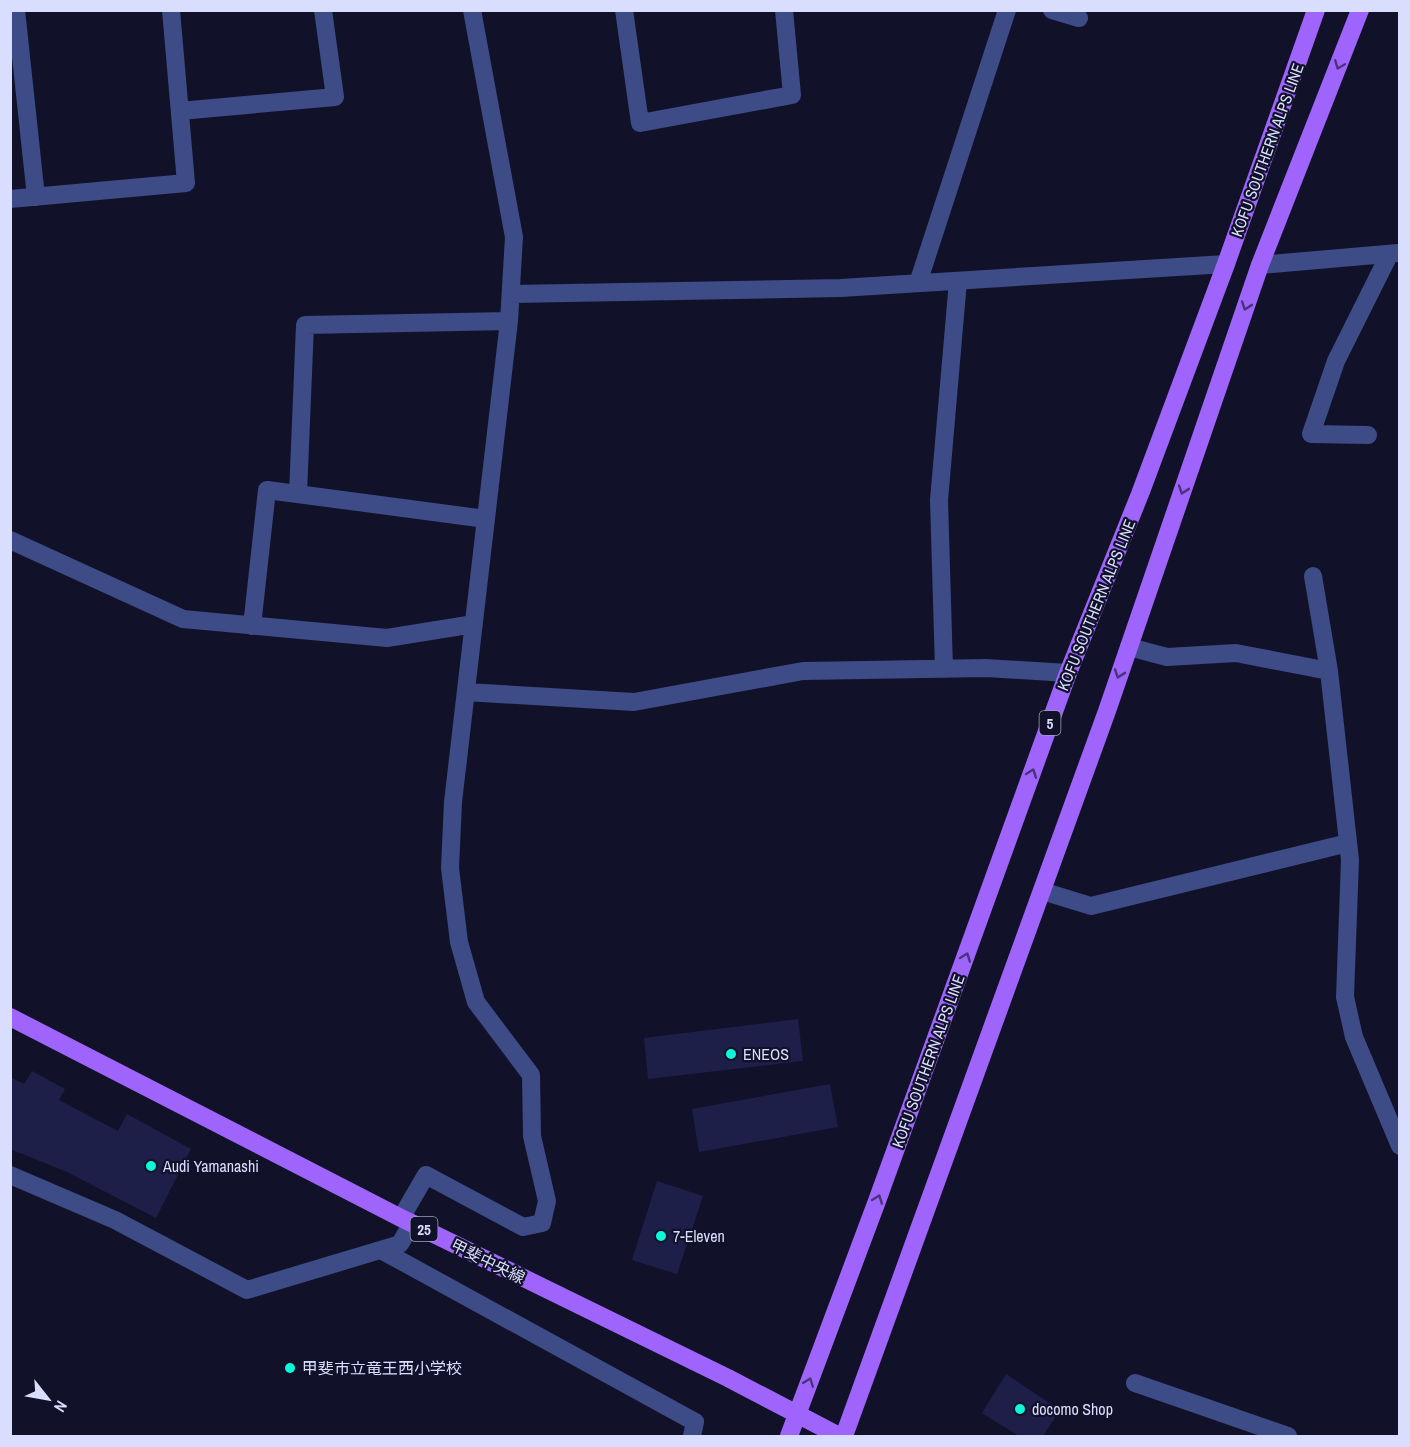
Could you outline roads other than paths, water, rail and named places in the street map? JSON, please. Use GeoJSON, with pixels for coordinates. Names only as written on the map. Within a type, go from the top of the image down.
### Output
{"type":"FeatureCollection","features":[{"type":"Feature","properties":{"kind":"main road","name":"KOFU SOUTHERN ALPS LINE"},"geometry":{"type":"LineString","coordinates":[[789,1437],[877,1202],[1068,673],[1140,494],[1317,10]]}},
{"type":"Feature","properties":{"kind":"main road","name":"KOFU SOUTHERN ALPS LINE"},"geometry":{"type":"LineString","coordinates":[[844,1437],[1129,646],[1260,265],[1360,10]]}},
{"type":"Feature","properties":{"kind":"main road","name":"甲斐中央線"},"geometry":{"type":"LineString","coordinates":[[10,1017],[406,1221],[728,1378],[839,1437]]}},
{"type":"Feature","properties":{"kind":"street"},"geometry":{"type":"LineString","coordinates":[[16,10],[36,197]]}},
{"type":"Feature","properties":{"kind":"street"},"geometry":{"type":"LineString","coordinates":[[10,199],[186,183],[171,10]]}},
{"type":"Feature","properties":{"kind":"street"},"geometry":{"type":"LineString","coordinates":[[180,111],[335,98],[323,10]]}},
{"type":"Feature","properties":{"kind":"street"},"geometry":{"type":"LineString","coordinates":[[10,1175],[115,1220],[247,1290],[400,1244],[406,1221],[426,1175],[523,1227],[542,1222],[547,1201],[532,1136],[531,1075],[476,1002],[459,942],[450,868],[453,802],[512,294],[514,237],[472,10]]}},
{"type":"Feature","properties":{"kind":"street"},"geometry":{"type":"LineString","coordinates":[[624,10],[640,123],[792,95],[784,10]]}},
{"type":"Feature","properties":{"kind":"street"},"geometry":{"type":"LineString","coordinates":[[918,283],[1007,10]]}},
{"type":"Feature","properties":{"kind":"street"},"geometry":{"type":"LineString","coordinates":[[1052,10],[1079,18]]}},
{"type":"Feature","properties":{"kind":"street"},"geometry":{"type":"LineString","coordinates":[[1260,265],[1394,254]]}},
{"type":"Feature","properties":{"kind":"street"},"geometry":{"type":"LineString","coordinates":[[1368,435],[1311,434],[1336,361],[1394,254]]}},
{"type":"Feature","properties":{"kind":"street"},"geometry":{"type":"LineString","coordinates":[[512,294],[841,288],[1226,264]]}},
{"type":"Feature","properties":{"kind":"street"},"geometry":{"type":"LineString","coordinates":[[944,669],[939,500],[958,281]]}},
{"type":"Feature","properties":{"kind":"street"},"geometry":{"type":"LineString","coordinates":[[298,494],[305,325],[509,321]]}},
{"type":"Feature","properties":{"kind":"street"},"geometry":{"type":"LineString","coordinates":[[252,626],[267,490],[486,519]]}},
{"type":"Feature","properties":{"kind":"street"},"geometry":{"type":"LineString","coordinates":[[10,540],[183,619],[387,638],[474,624]]}},
{"type":"Feature","properties":{"kind":"street"},"geometry":{"type":"LineString","coordinates":[[1312,576],[1329,671],[1350,860],[1345,997],[1354,1037],[1400,1146]]}},
{"type":"Feature","properties":{"kind":"street"},"geometry":{"type":"LineString","coordinates":[[1129,646],[1167,657],[1236,653],[1329,671]]}},
{"type":"Feature","properties":{"kind":"street"},"geometry":{"type":"LineString","coordinates":[[466,692],[634,702],[803,671],[986,668],[1068,673]]}},
{"type":"Feature","properties":{"kind":"street"},"geometry":{"type":"LineString","coordinates":[[1042,891],[1091,906],[1348,843]]}},
{"type":"Feature","properties":{"kind":"street"},"geometry":{"type":"LineString","coordinates":[[381,1250],[695,1422],[692,1437]]}},
{"type":"Feature","properties":{"kind":"street"},"geometry":{"type":"LineString","coordinates":[[1135,1383],[1288,1437]]}},
{"type":"Feature","properties":{"kind":"place","name":"ENEOS"},"geometry":{"type":"Point","coordinates":[731,1054]}},
{"type":"Feature","properties":{"kind":"place","name":"Audi Yamanashi"},"geometry":{"type":"Point","coordinates":[151,1166]}},
{"type":"Feature","properties":{"kind":"place","name":"7-Eleven"},"geometry":{"type":"Point","coordinates":[661,1236]}},
{"type":"Feature","properties":{"kind":"place","name":"甲斐市立竜王西小学校"},"geometry":{"type":"Point","coordinates":[290,1368]}},
{"type":"Feature","properties":{"kind":"place","name":"docomo Shop"},"geometry":{"type":"Point","coordinates":[1020,1409]}}]}
